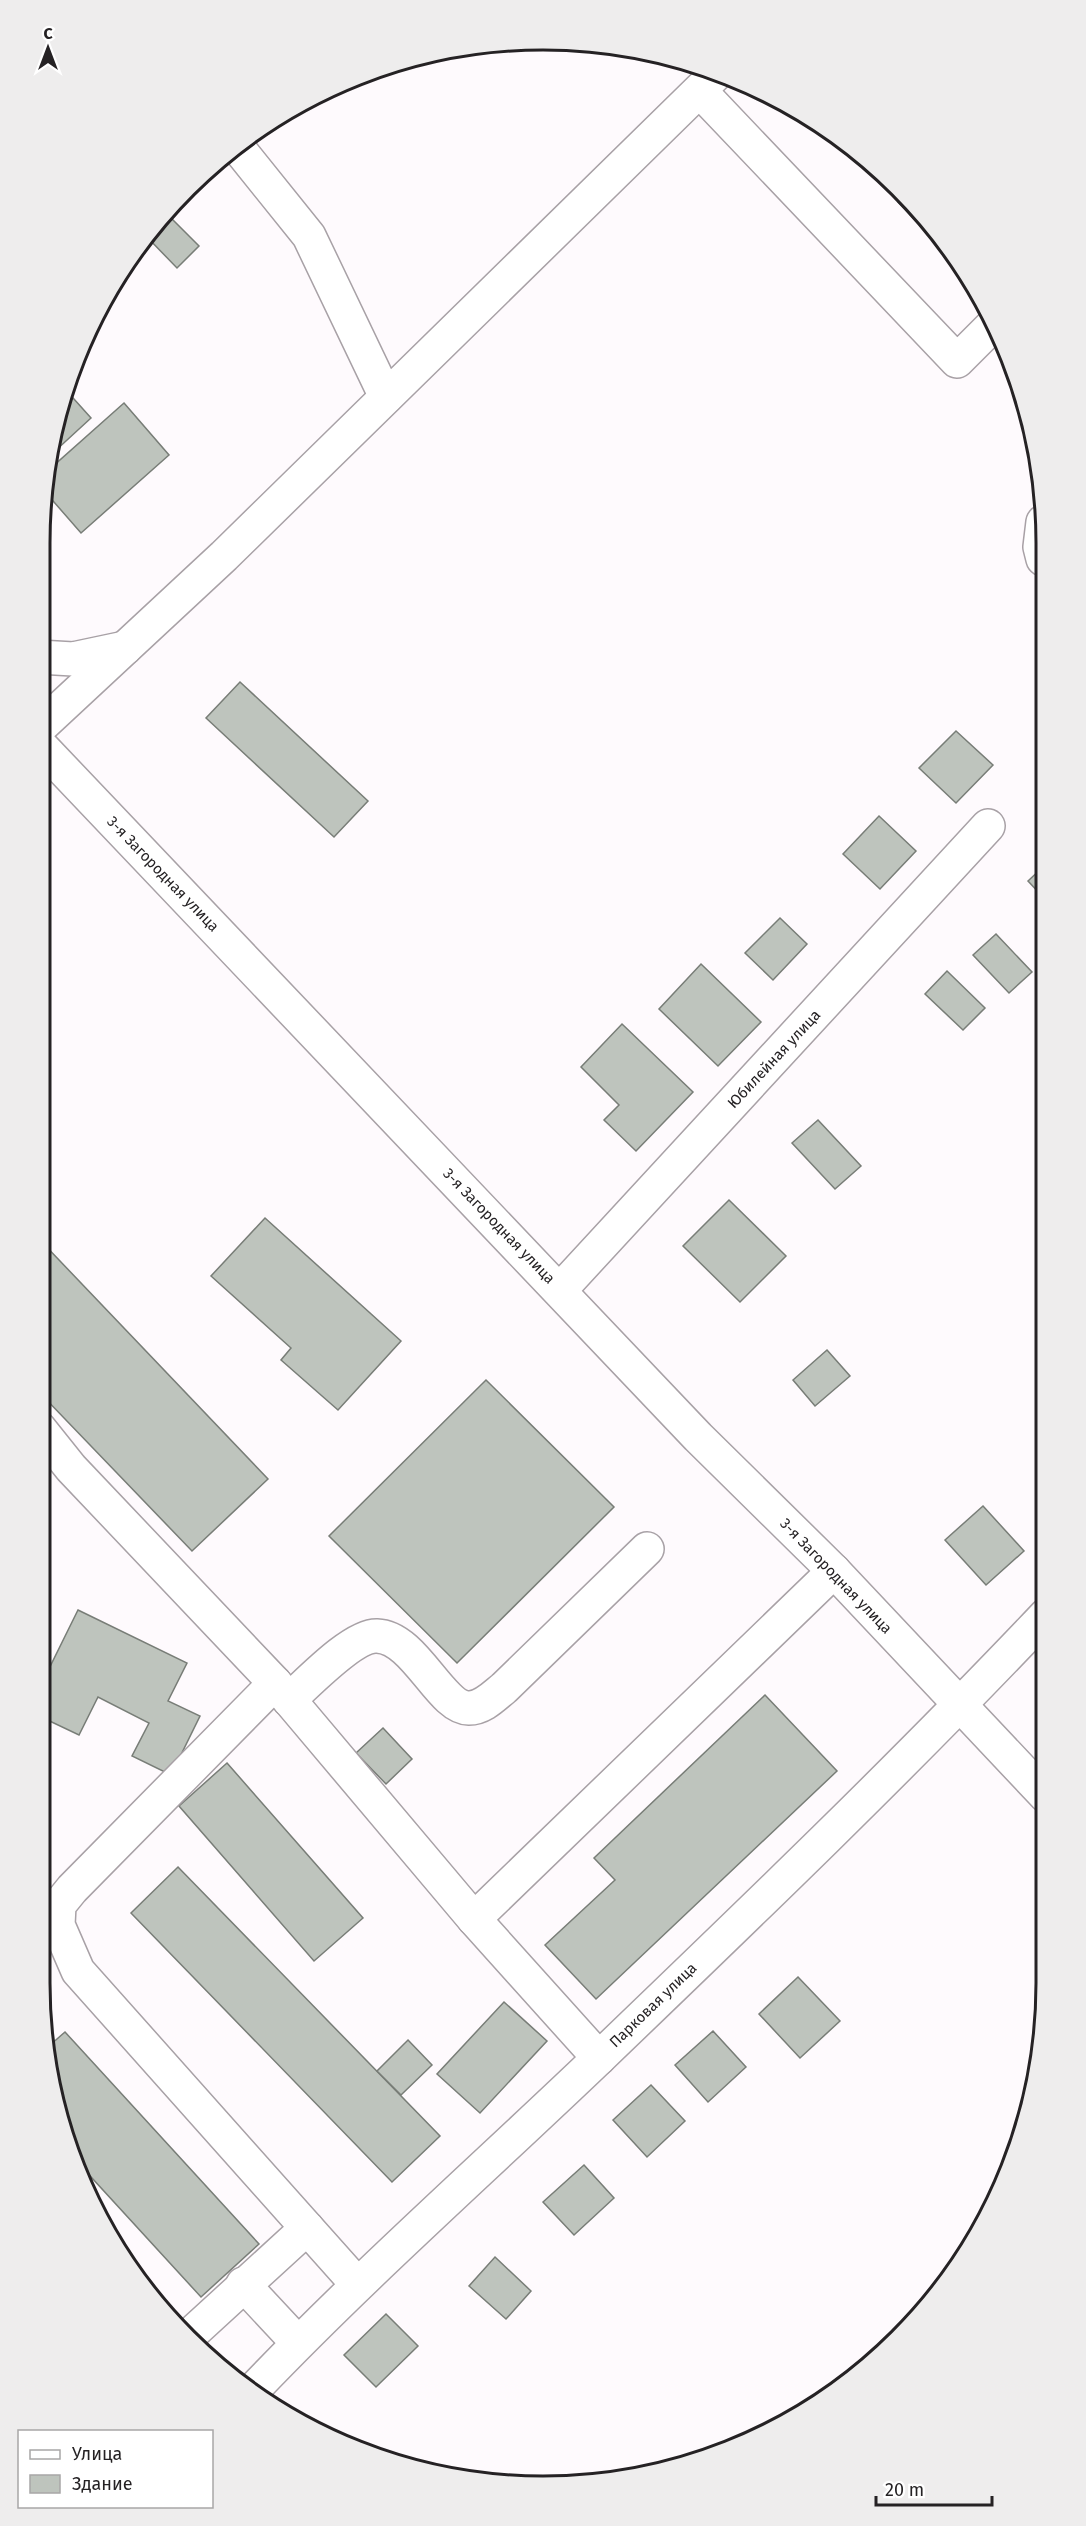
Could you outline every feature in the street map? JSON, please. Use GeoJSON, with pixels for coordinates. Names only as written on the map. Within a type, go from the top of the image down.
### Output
{"type":"FeatureCollection","features":[{"type":"Feature","properties":{"kind":"main road"},"geometry":{"type":"LineString","coordinates":[[50,718],[224,556],[709,81],[957,361],[988,330]]}},
{"type":"Feature","properties":{"kind":"main road"},"geometry":{"type":"LineString","coordinates":[[242,152],[309,236],[386,397]]}},
{"type":"Feature","properties":{"kind":"main road"},"geometry":{"type":"LineString","coordinates":[[50,657],[73,658],[125,648]]}},
{"type":"Feature","properties":{"kind":"main road","name":"3-я Загородная улица"},"geometry":{"type":"LineString","coordinates":[[50,756],[698,1437],[834,1571],[1036,1785]]}},
{"type":"Feature","properties":{"kind":"main road","name":"Юбилейная улица"},"geometry":{"type":"LineString","coordinates":[[560,1290],[988,826]]}},
{"type":"Feature","properties":{"kind":"main road"},"geometry":{"type":"LineString","coordinates":[[50,1442],[71,1468],[282,1691],[474,1919],[599,2058]]}},
{"type":"Feature","properties":{"kind":"main road"},"geometry":{"type":"LineString","coordinates":[[357,2284],[78,1971],[57,1925],[59,1905],[72,1888],[282,1691],[353,1644],[378,1636],[403,1646],[452,1702],[467,1709],[481,1705],[504,1688],[647,1549]]}},
{"type":"Feature","properties":{"kind":"main road"},"geometry":{"type":"LineString","coordinates":[[474,1919],[834,1571]]}},
{"type":"Feature","properties":{"kind":"main road","name":"Парковая улица"},"geometry":{"type":"LineString","coordinates":[[258,2385],[357,2284],[599,2058],[960,1705],[1036,1626]]}},
{"type":"Feature","properties":{"kind":"main road"},"geometry":{"type":"LineString","coordinates":[[194,2332],[243,2284],[307,2228]]}},
{"type":"Feature","properties":{"kind":"main road"},"geometry":{"type":"LineString","coordinates":[[243,2284],[298,2343]]}},
{"type":"Feature","properties":{"kind":"building"},"geometry":{"type":"Polygon","coordinates":[[[899,201],[924,229],[898,202],[899,201]]]}},
{"type":"Feature","properties":{"kind":"building"},"geometry":{"type":"Polygon","coordinates":[[[172,219],[199,246],[177,268],[152,242],[172,219]]]}},
{"type":"Feature","properties":{"kind":"building"},"geometry":{"type":"Polygon","coordinates":[[[72,397],[91,418],[59,447],[72,397]]]}},
{"type":"Feature","properties":{"kind":"building"},"geometry":{"type":"Polygon","coordinates":[[[124,403],[169,455],[81,533],[52,500],[56,463],[124,403]]]}},
{"type":"Feature","properties":{"kind":"building"},"geometry":{"type":"Polygon","coordinates":[[[240,682],[368,801],[334,837],[206,718],[240,682]]]}},
{"type":"Feature","properties":{"kind":"building"},"geometry":{"type":"Polygon","coordinates":[[[956,731],[993,765],[956,803],[919,768],[956,731]]]}},
{"type":"Feature","properties":{"kind":"building"},"geometry":{"type":"Polygon","coordinates":[[[879,816],[916,851],[880,889],[843,854],[879,816]]]}},
{"type":"Feature","properties":{"kind":"building"},"geometry":{"type":"Polygon","coordinates":[[[1036,874],[1036,890],[1028,881],[1036,874]]]}},
{"type":"Feature","properties":{"kind":"building"},"geometry":{"type":"Polygon","coordinates":[[[780,918],[807,944],[773,980],[745,953],[780,918]]]}},
{"type":"Feature","properties":{"kind":"building"},"geometry":{"type":"Polygon","coordinates":[[[996,934],[1032,972],[1009,993],[973,955],[996,934]]]}},
{"type":"Feature","properties":{"kind":"building"},"geometry":{"type":"Polygon","coordinates":[[[701,964],[761,1022],[718,1066],[659,1009],[701,964]]]}},
{"type":"Feature","properties":{"kind":"building"},"geometry":{"type":"Polygon","coordinates":[[[947,971],[985,1008],[963,1030],[925,994],[947,971]]]}},
{"type":"Feature","properties":{"kind":"building"},"geometry":{"type":"Polygon","coordinates":[[[622,1024],[693,1092],[636,1151],[604,1120],[619,1105],[581,1067],[622,1024]]]}},
{"type":"Feature","properties":{"kind":"building"},"geometry":{"type":"Polygon","coordinates":[[[818,1120],[861,1166],[835,1189],[792,1143],[818,1120]]]}},
{"type":"Feature","properties":{"kind":"building"},"geometry":{"type":"Polygon","coordinates":[[[729,1200],[786,1256],[740,1302],[683,1246],[729,1200]]]}},
{"type":"Feature","properties":{"kind":"building"},"geometry":{"type":"Polygon","coordinates":[[[265,1218],[401,1341],[338,1410],[281,1360],[291,1348],[211,1276],[265,1218]]]}},
{"type":"Feature","properties":{"kind":"building"},"geometry":{"type":"Polygon","coordinates":[[[50,1251],[268,1479],[192,1551],[50,1403],[50,1251]]]}},
{"type":"Feature","properties":{"kind":"building"},"geometry":{"type":"Polygon","coordinates":[[[827,1350],[850,1376],[815,1406],[793,1380],[827,1350]]]}},
{"type":"Feature","properties":{"kind":"building"},"geometry":{"type":"Polygon","coordinates":[[[486,1380],[614,1507],[457,1663],[329,1536],[486,1380]]]}},
{"type":"Feature","properties":{"kind":"building"},"geometry":{"type":"Polygon","coordinates":[[[983,1506],[1024,1551],[986,1585],[945,1540],[983,1506]]]}},
{"type":"Feature","properties":{"kind":"building"},"geometry":{"type":"Polygon","coordinates":[[[78,1610],[187,1663],[168,1701],[200,1716],[171,1775],[132,1756],[149,1723],[98,1697],[79,1735],[50,1721],[50,1667],[78,1610]]]}},
{"type":"Feature","properties":{"kind":"building"},"geometry":{"type":"Polygon","coordinates":[[[765,1695],[837,1771],[596,1999],[545,1945],[615,1880],[594,1858],[765,1695]]]}},
{"type":"Feature","properties":{"kind":"building"},"geometry":{"type":"Polygon","coordinates":[[[383,1728],[412,1759],[386,1784],[356,1753],[383,1728]]]}},
{"type":"Feature","properties":{"kind":"building"},"geometry":{"type":"Polygon","coordinates":[[[227,1763],[363,1918],[314,1961],[179,1806],[227,1763]]]}},
{"type":"Feature","properties":{"kind":"building"},"geometry":{"type":"Polygon","coordinates":[[[178,1867],[440,2136],[392,2182],[131,1913],[178,1867]]]}},
{"type":"Feature","properties":{"kind":"building"},"geometry":{"type":"Polygon","coordinates":[[[798,1977],[840,2021],[800,2058],[759,2014],[798,1977]]]}},
{"type":"Feature","properties":{"kind":"building"},"geometry":{"type":"Polygon","coordinates":[[[504,2002],[547,2041],[480,2113],[437,2074],[504,2002]]]}},
{"type":"Feature","properties":{"kind":"building"},"geometry":{"type":"Polygon","coordinates":[[[713,2031],[746,2067],[708,2102],[675,2065],[713,2031]]]}},
{"type":"Feature","properties":{"kind":"building"},"geometry":{"type":"Polygon","coordinates":[[[65,2032],[259,2244],[201,2297],[87,2173],[66,2111],[54,2042],[65,2032]]]}},
{"type":"Feature","properties":{"kind":"building"},"geometry":{"type":"Polygon","coordinates":[[[408,2040],[432,2065],[401,2095],[377,2071],[408,2040]]]}},
{"type":"Feature","properties":{"kind":"building"},"geometry":{"type":"Polygon","coordinates":[[[651,2085],[685,2121],[647,2157],[613,2120],[651,2085]]]}},
{"type":"Feature","properties":{"kind":"building"},"geometry":{"type":"Polygon","coordinates":[[[584,2165],[614,2198],[574,2235],[543,2202],[584,2165]]]}},
{"type":"Feature","properties":{"kind":"building"},"geometry":{"type":"Polygon","coordinates":[[[495,2257],[531,2291],[506,2319],[469,2286],[495,2257]]]}},
{"type":"Feature","properties":{"kind":"building"},"geometry":{"type":"Polygon","coordinates":[[[386,2314],[418,2346],[376,2387],[344,2355],[386,2314]]]}}]}
